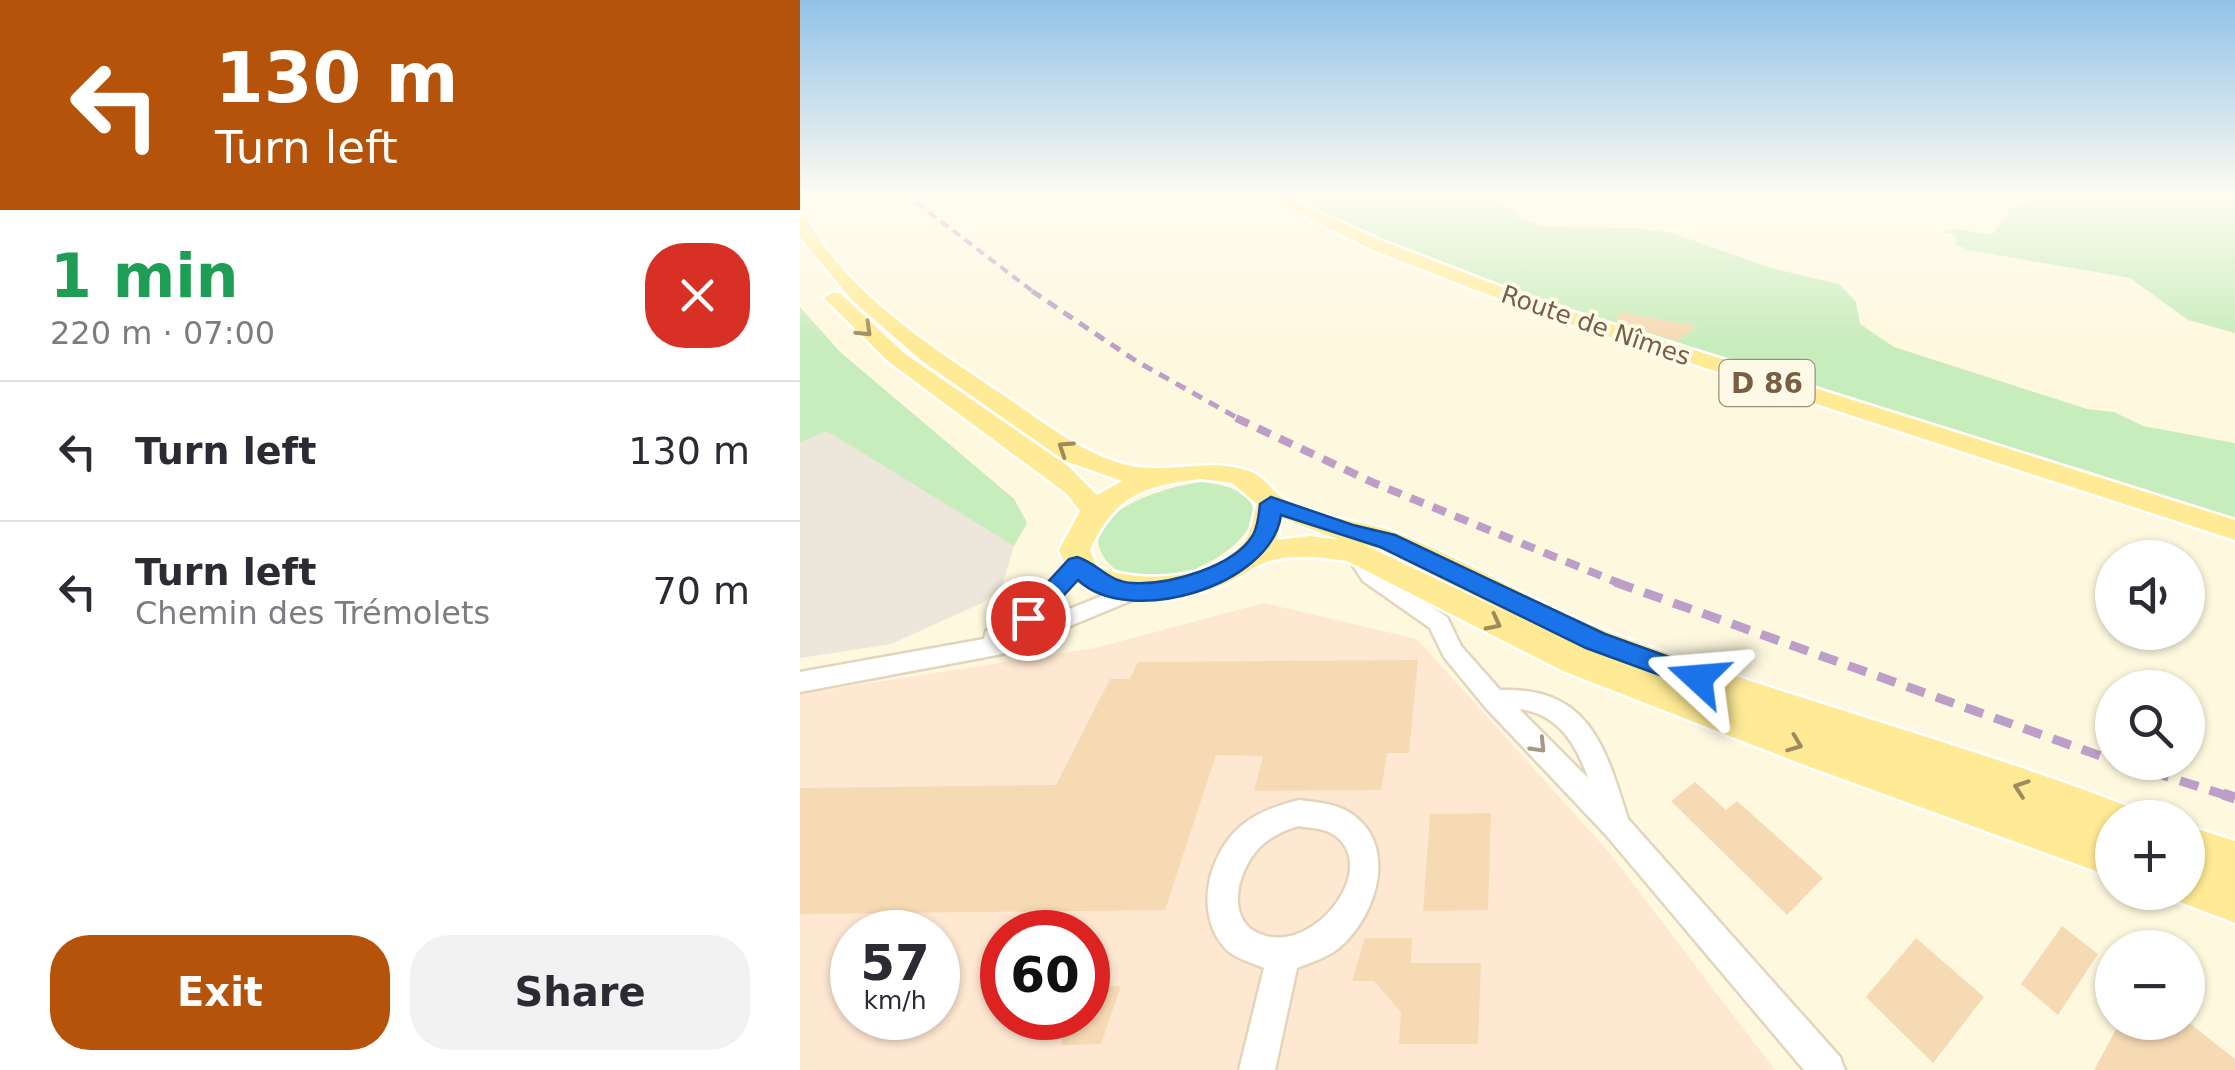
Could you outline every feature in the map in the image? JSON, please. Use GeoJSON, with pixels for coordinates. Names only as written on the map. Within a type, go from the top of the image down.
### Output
{"type":"FeatureCollection","features":[{"type":"Feature","properties":{"kind":"main road"},"geometry":{"type":"LineString","coordinates":[[818,244],[858,296],[930,356],[1074,456],[1119,472],[1156,478]]}},
{"type":"Feature","properties":{"kind":"main road","name":"Route de Nîmes"},"geometry":{"type":"LineString","coordinates":[[1375,244],[1534,306],[2235,530]]}},
{"type":"Feature","properties":{"kind":"main road"},"geometry":{"type":"LineString","coordinates":[[800,257],[870,336],[1026,452],[1076,482],[1095,512]]}},
{"type":"Feature","properties":{"kind":"main road"},"geometry":{"type":"LineString","coordinates":[[1240,561],[1267,532],[1271,504],[1265,492],[1239,476],[1200,471],[1156,478],[1121,493],[1095,512],[1075,545],[1077,565],[1095,582],[1132,592],[1188,586],[1268,551],[1310,546],[1354,552],[1576,661],[1814,751],[2095,850]]}},
{"type":"Feature","properties":{"kind":"main road"},"geometry":{"type":"LineString","coordinates":[[1271,504],[1404,548],[1612,648],[2095,814]]}},
{"type":"Feature","properties":{"kind":"main road"},"geometry":{"type":"LineString","coordinates":[[2205,853],[2235,864]]}},
{"type":"Feature","properties":{"kind":"main road"},"geometry":{"type":"LineString","coordinates":[[2205,889],[2235,900]]}},
{"type":"Feature","properties":{"kind":"street"},"geometry":{"type":"LineString","coordinates":[[1354,552],[1370,576],[1440,623],[1452,651],[1494,700],[1616,826],[1827,1070]]}},
{"type":"Feature","properties":{"kind":"street"},"geometry":{"type":"LineString","coordinates":[[951,655],[1028,618],[1077,565]]}},
{"type":"Feature","properties":{"kind":"street"},"geometry":{"type":"LineString","coordinates":[[800,682],[1014,640],[1132,592]]}},
{"type":"Feature","properties":{"kind":"street"},"geometry":{"type":"LineString","coordinates":[[1494,700],[1526,697],[1548,704],[1580,729],[1590,742],[1616,826]]}},
{"type":"Feature","properties":{"kind":"street"},"geometry":{"type":"LineString","coordinates":[[1299,813],[1335,818],[1360,840],[1365,858],[1360,898],[1332,933],[1312,946],[1284,952],[1249,946],[1234,934],[1224,918],[1224,878],[1245,842],[1261,828],[1299,813]]}},
{"type":"Feature","properties":{"kind":"street"},"geometry":{"type":"LineString","coordinates":[[1258,1070],[1284,952]]}},
{"type":"Feature","properties":{"kind":"shaded area"},"geometry":{"type":"Polygon","coordinates":[[[800,308],[840,352],[1014,499],[1027,523],[1014,546],[1001,589],[982,603],[891,644],[800,658],[800,308]]]}},
{"type":"Feature","properties":{"kind":"shaded area"},"geometry":{"type":"Polygon","coordinates":[[[1264,603],[1417,639],[1608,851],[1775,1070],[800,1070],[800,694],[1095,648],[1264,603]]]}},
{"type":"Feature","properties":{"kind":"green space"},"geometry":{"type":"Polygon","coordinates":[[[1384,244],[1703,244],[1771,268],[1839,284],[1856,302],[1860,324],[1894,347],[2087,409],[2114,412],[2143,426],[2235,443],[2235,530],[1534,306],[1384,244]]]}},
{"type":"Feature","properties":{"kind":"green space"},"geometry":{"type":"Polygon","coordinates":[[[1955,244],[2235,244],[2235,333],[2188,320],[2130,278],[1968,250],[1955,244]]]}},
{"type":"Feature","properties":{"kind":"green space"},"geometry":{"type":"Polygon","coordinates":[[[800,307],[840,352],[1014,499],[1027,523],[1014,546],[827,431],[800,442],[800,307]]]}},
{"type":"Feature","properties":{"kind":"green space"},"geometry":{"type":"Polygon","coordinates":[[[1203,482],[1241,493],[1253,510],[1246,532],[1225,552],[1195,569],[1161,578],[1130,576],[1105,559],[1098,542],[1102,527],[1114,515],[1151,495],[1203,482]]]}},
{"type":"Feature","properties":{"kind":"building"},"geometry":{"type":"Polygon","coordinates":[[[1619,312],[1697,326],[1677,341],[1617,322],[1619,312]]]}},
{"type":"Feature","properties":{"kind":"building"},"geometry":{"type":"Polygon","coordinates":[[[1418,660],[1409,753],[1387,753],[1381,790],[1254,791],[1263,756],[1216,755],[1165,910],[830,910],[830,914],[800,914],[800,788],[1056,785],[1110,679],[1130,679],[1138,662],[1418,660]]]}},
{"type":"Feature","properties":{"kind":"building"},"geometry":{"type":"Polygon","coordinates":[[[1695,782],[1726,810],[1737,801],[1823,878],[1787,915],[1671,801],[1695,782]]]}},
{"type":"Feature","properties":{"kind":"building"},"geometry":{"type":"Polygon","coordinates":[[[1491,813],[1488,910],[1423,911],[1430,814],[1491,813]]]}},
{"type":"Feature","properties":{"kind":"building"},"geometry":{"type":"Polygon","coordinates":[[[2062,926],[2095,952],[2095,959],[2058,1015],[2021,984],[2062,926]]]}},
{"type":"Feature","properties":{"kind":"building"},"geometry":{"type":"Polygon","coordinates":[[[1365,938],[1412,938],[1411,963],[1481,963],[1478,1044],[1399,1044],[1401,1012],[1374,981],[1352,981],[1365,938]]]}},
{"type":"Feature","properties":{"kind":"building"},"geometry":{"type":"Polygon","coordinates":[[[1916,938],[1984,997],[1933,1063],[1866,997],[1916,938]]]}},
{"type":"Feature","properties":{"kind":"building"},"geometry":{"type":"Polygon","coordinates":[[[1110,986],[1121,986],[1110,1018],[1110,986]]]}},
{"type":"Feature","properties":{"kind":"building"},"geometry":{"type":"Polygon","coordinates":[[[2205,1035],[2235,1059],[2235,1070],[2094,1070],[2110,1040],[2205,1040],[2205,1035]]]}},
{"type":"Feature","properties":{"kind":"building"},"geometry":{"type":"Polygon","coordinates":[[[1062,1040],[1102,1040],[1101,1044],[1061,1045],[1062,1040]]]}},
{"type":"Feature","properties":{"kind":"railway"},"geometry":{"type":"LineString","coordinates":[[971,244],[1035,293]]}},
{"type":"Feature","properties":{"kind":"railway"},"geometry":{"type":"LineString","coordinates":[[1032,291],[1136,361],[1241,420]]}},
{"type":"Feature","properties":{"kind":"railway"},"geometry":{"type":"LineString","coordinates":[[1236,418],[1374,483],[1621,584]]}},
{"type":"Feature","properties":{"kind":"railway"},"geometry":{"type":"LineString","coordinates":[[1615,582],[2095,754]]}},
{"type":"Feature","properties":{"kind":"railway"},"geometry":{"type":"LineString","coordinates":[[2178,780],[2231,797]]}},
{"type":"Feature","properties":{"kind":"railway"},"geometry":{"type":"LineString","coordinates":[[2223,794],[2235,798]]}},
{"type":"Feature","properties":{"kind":"route"},"geometry":{"type":"LineString","coordinates":[[1028,618],[1077,565],[1095,582],[1132,592],[1188,586],[1225,571],[1256,547],[1267,532],[1271,504],[1348,532],[1387,540],[1596,641],[1698,678]]}}]}
